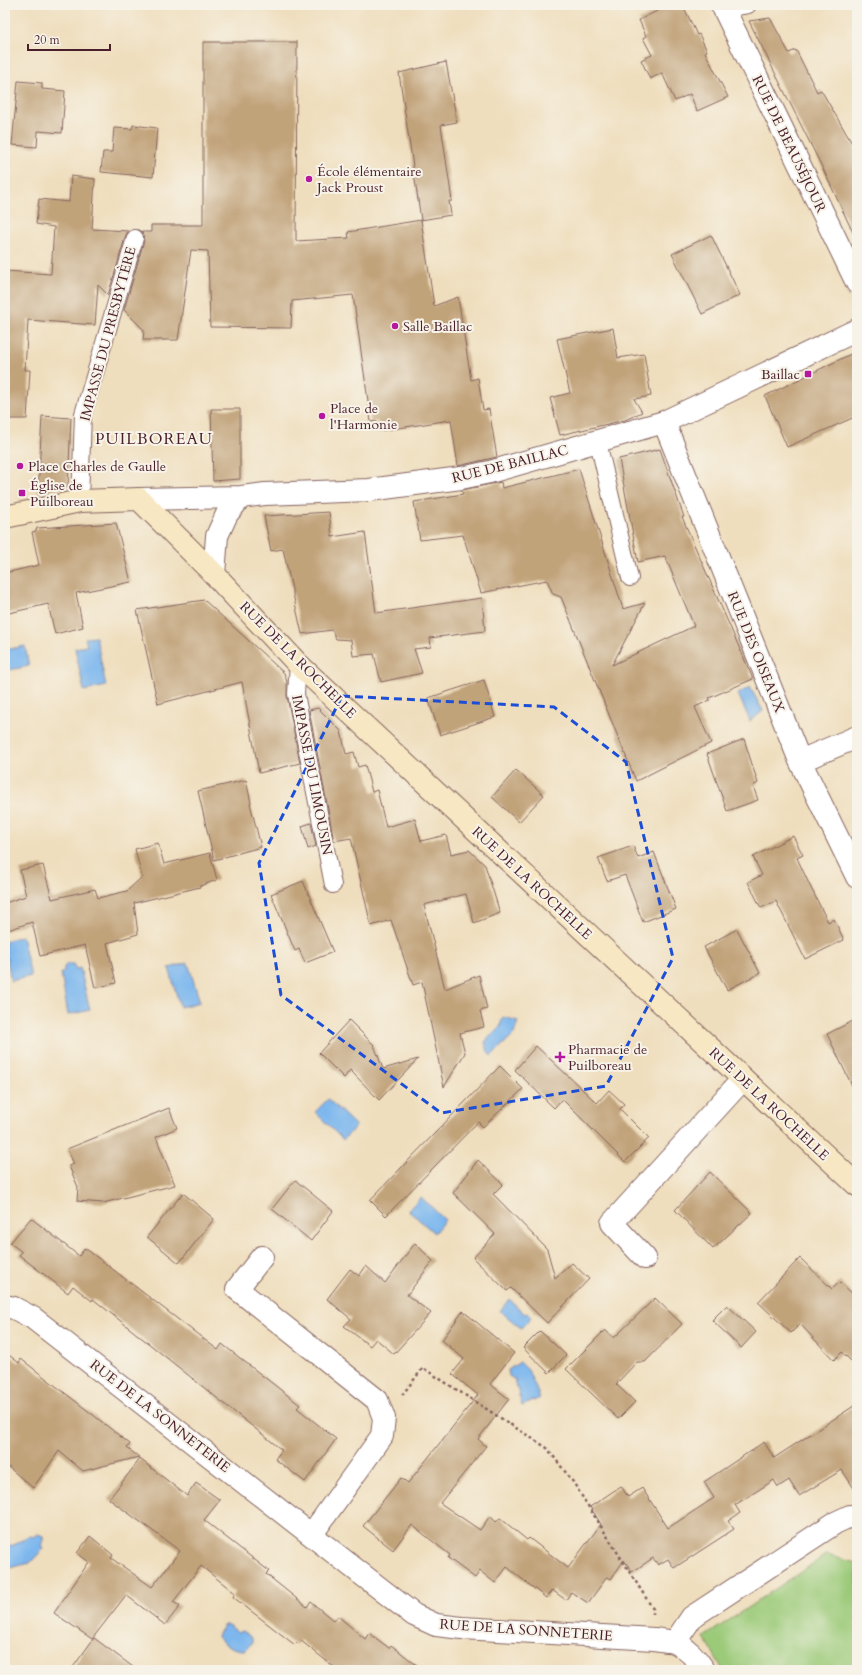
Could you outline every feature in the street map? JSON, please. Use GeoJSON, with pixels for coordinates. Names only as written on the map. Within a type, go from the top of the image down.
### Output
{"type":"FeatureCollection","features":[{"type":"Feature","properties":{"kind":"main road"},"geometry":{"type":"LineString","coordinates":[[5,518],[80,501],[139,499]]}},
{"type":"Feature","properties":{"kind":"main road","name":"RUE DE LA ROCHELLE"},"geometry":{"type":"LineString","coordinates":[[139,499],[214,574],[298,664],[857,1186]]}},
{"type":"Feature","properties":{"kind":"street","name":"RUE DE BEAUSÉJOUR"},"geometry":{"type":"LineString","coordinates":[[723,7],[857,283]]}},
{"type":"Feature","properties":{"kind":"street","name":"RUE DE BAILLAC"},"geometry":{"type":"LineString","coordinates":[[139,499],[241,497],[265,494],[368,490],[461,478],[490,472],[664,422],[857,330]]}},
{"type":"Feature","properties":{"kind":"street","name":"RUE DES OISEAUX"},"geometry":{"type":"LineString","coordinates":[[664,422],[800,761],[857,877]]}},
{"type":"Feature","properties":{"kind":"street"},"geometry":{"type":"LineString","coordinates":[[214,574],[217,536],[227,514],[241,497]]}},
{"type":"Feature","properties":{"kind":"street"},"geometry":{"type":"LineString","coordinates":[[800,761],[857,737]]}},
{"type":"Feature","properties":{"kind":"street"},"geometry":{"type":"LineString","coordinates":[[645,1258],[612,1223],[743,1079]]}},
{"type":"Feature","properties":{"kind":"street"},"geometry":{"type":"LineString","coordinates":[[262,1257],[237,1289],[377,1400],[384,1418],[382,1436],[312,1534]]}},
{"type":"Feature","properties":{"kind":"street","name":"RUE DE LA SONNETERIE"},"geometry":{"type":"LineString","coordinates":[[5,1306],[14,1308],[33,1318],[414,1615],[436,1625],[462,1628],[654,1639],[675,1642],[688,1649],[704,1670]]}},
{"type":"Feature","properties":{"kind":"street"},"geometry":{"type":"LineString","coordinates":[[675,1642],[692,1617],[835,1523],[850,1516],[857,1516]]}},
{"type":"Feature","properties":{"kind":"lane"},"geometry":{"type":"LineString","coordinates":[[723,7],[748,5]]}},
{"type":"Feature","properties":{"kind":"lane","name":"IMPASSE DU PRESBYTÈRE"},"geometry":{"type":"LineString","coordinates":[[80,501],[83,414],[135,238]]}},
{"type":"Feature","properties":{"kind":"lane"},"geometry":{"type":"LineString","coordinates":[[598,442],[630,578]]}},
{"type":"Feature","properties":{"kind":"lane","name":"IMPASSE DU LIMOUSIN"},"geometry":{"type":"LineString","coordinates":[[298,664],[296,694],[333,885]]}},
{"type":"Feature","properties":{"kind":"path"},"geometry":{"type":"LineString","coordinates":[[384,1418],[423,1368],[547,1448],[573,1482],[652,1609],[654,1639]]}},
{"type":"Feature","properties":{"kind":"highlighted area"},"geometry":{"type":"Polygon","coordinates":[[[342,696],[554,707],[626,762],[673,958],[606,1086],[441,1113],[281,995],[259,863],[342,696]]]}},
{"type":"Feature","properties":{"kind":"green space"},"geometry":{"type":"Polygon","coordinates":[[[826,1555],[857,1563],[857,1670],[723,1670],[704,1637],[826,1555]]]}},
{"type":"Feature","properties":{"kind":"water"},"geometry":{"type":"Polygon","coordinates":[[[96,637],[106,686],[84,691],[75,648],[87,646],[85,638],[96,637]]]}},
{"type":"Feature","properties":{"kind":"water"},"geometry":{"type":"Polygon","coordinates":[[[25,646],[29,666],[5,671],[5,650],[25,646]]]}},
{"type":"Feature","properties":{"kind":"water"},"geometry":{"type":"Polygon","coordinates":[[[750,687],[763,711],[750,721],[738,694],[750,687]]]}},
{"type":"Feature","properties":{"kind":"water"},"geometry":{"type":"Polygon","coordinates":[[[22,936],[31,976],[11,981],[5,941],[22,936]]]}},
{"type":"Feature","properties":{"kind":"water"},"geometry":{"type":"Polygon","coordinates":[[[188,963],[200,1002],[180,1007],[169,968],[188,963]]]}},
{"type":"Feature","properties":{"kind":"water"},"geometry":{"type":"Polygon","coordinates":[[[67,964],[73,964],[76,969],[80,968],[90,1010],[68,1015],[61,973],[64,971],[64,967],[67,964]]]}},
{"type":"Feature","properties":{"kind":"water"},"geometry":{"type":"Polygon","coordinates":[[[503,1017],[518,1021],[514,1034],[491,1056],[485,1042],[500,1026],[503,1017]]]}},
{"type":"Feature","properties":{"kind":"water"},"geometry":{"type":"Polygon","coordinates":[[[328,1099],[356,1126],[343,1140],[315,1112],[328,1099]]]}},
{"type":"Feature","properties":{"kind":"water"},"geometry":{"type":"Polygon","coordinates":[[[421,1197],[445,1220],[434,1233],[408,1210],[421,1197]]]}},
{"type":"Feature","properties":{"kind":"water"},"geometry":{"type":"Polygon","coordinates":[[[509,1299],[525,1314],[528,1313],[530,1315],[530,1319],[521,1328],[500,1311],[509,1299]]]}},
{"type":"Feature","properties":{"kind":"water"},"geometry":{"type":"Polygon","coordinates":[[[520,1362],[528,1370],[540,1398],[522,1406],[515,1380],[509,1376],[508,1370],[520,1362]]]}},
{"type":"Feature","properties":{"kind":"water"},"geometry":{"type":"Polygon","coordinates":[[[38,1534],[43,1536],[42,1545],[44,1548],[30,1563],[5,1569],[5,1548],[30,1536],[34,1537],[38,1534]]]}},
{"type":"Feature","properties":{"kind":"water"},"geometry":{"type":"Polygon","coordinates":[[[224,1625],[228,1625],[238,1632],[242,1631],[252,1638],[252,1643],[245,1650],[226,1645],[217,1637],[224,1625]]]}},
{"type":"Feature","properties":{"kind":"building"},"geometry":{"type":"Polygon","coordinates":[[[669,5],[683,5],[697,35],[699,34],[707,51],[705,52],[728,97],[697,111],[690,94],[675,101],[662,73],[650,79],[641,60],[652,55],[643,38],[646,36],[639,20],[669,5]]]}},
{"type":"Feature","properties":{"kind":"building"},"geometry":{"type":"Polygon","coordinates":[[[770,18],[789,53],[796,50],[817,92],[821,90],[857,152],[857,241],[823,169],[749,21],[770,18]]]}},
{"type":"Feature","properties":{"kind":"building"},"geometry":{"type":"Polygon","coordinates":[[[203,42],[297,42],[296,241],[349,238],[348,232],[421,220],[434,306],[458,297],[471,380],[478,378],[483,410],[489,409],[497,457],[458,466],[451,420],[379,431],[377,421],[371,422],[353,295],[292,301],[291,328],[210,327],[208,251],[191,250],[178,340],[143,340],[144,330],[124,310],[144,241],[142,232],[151,232],[151,225],[203,225],[203,42]]]}},
{"type":"Feature","properties":{"kind":"building"},"geometry":{"type":"Polygon","coordinates":[[[446,62],[457,122],[441,125],[452,201],[449,201],[451,215],[421,220],[399,73],[446,62]]]}},
{"type":"Feature","properties":{"kind":"building"},"geometry":{"type":"Polygon","coordinates":[[[18,81],[42,83],[42,89],[65,91],[62,133],[38,131],[37,147],[12,145],[18,81]]]}},
{"type":"Feature","properties":{"kind":"building"},"geometry":{"type":"Polygon","coordinates":[[[133,125],[157,128],[153,177],[101,172],[103,152],[112,152],[114,128],[132,129],[133,125]]]}},
{"type":"Feature","properties":{"kind":"building"},"geometry":{"type":"Polygon","coordinates":[[[71,176],[95,179],[92,229],[128,231],[108,295],[98,285],[95,325],[28,320],[25,370],[30,370],[27,419],[5,419],[5,271],[51,274],[54,227],[36,224],[39,199],[69,202],[71,176]]]}},
{"type":"Feature","properties":{"kind":"building"},"geometry":{"type":"Polygon","coordinates":[[[711,235],[740,295],[702,314],[672,254],[711,235]]]}},
{"type":"Feature","properties":{"kind":"building"},"geometry":{"type":"Polygon","coordinates":[[[613,328],[618,358],[644,354],[651,396],[634,399],[642,412],[625,420],[560,435],[550,398],[570,393],[557,339],[613,328]]]}},
{"type":"Feature","properties":{"kind":"building"},"geometry":{"type":"Polygon","coordinates":[[[857,351],[857,416],[787,447],[765,396],[857,351]]]}},
{"type":"Feature","properties":{"kind":"building"},"geometry":{"type":"Polygon","coordinates":[[[211,409],[240,409],[240,479],[213,481],[211,409]]]}},
{"type":"Feature","properties":{"kind":"building"},"geometry":{"type":"Polygon","coordinates":[[[42,416],[71,418],[68,487],[38,493],[42,416]]]}},
{"type":"Feature","properties":{"kind":"building"},"geometry":{"type":"Polygon","coordinates":[[[660,449],[684,517],[682,517],[753,679],[709,698],[710,700],[695,707],[711,743],[636,781],[561,597],[553,594],[547,580],[481,593],[463,535],[420,540],[414,502],[463,494],[462,490],[501,482],[502,488],[579,469],[623,609],[645,603],[612,665],[694,626],[665,556],[638,562],[619,459],[660,449]]]}},
{"type":"Feature","properties":{"kind":"building"},"geometry":{"type":"Polygon","coordinates":[[[329,512],[332,537],[365,532],[376,613],[482,598],[485,631],[430,638],[431,647],[414,649],[422,673],[381,682],[374,654],[353,656],[351,640],[336,639],[332,630],[302,634],[283,549],[271,551],[264,516],[329,512]]]}},
{"type":"Feature","properties":{"kind":"building"},"geometry":{"type":"Polygon","coordinates":[[[116,523],[131,582],[76,593],[83,627],[55,634],[48,604],[5,614],[5,573],[39,565],[32,532],[36,531],[37,528],[116,523]]]}},
{"type":"Feature","properties":{"kind":"building"},"geometry":{"type":"Polygon","coordinates":[[[204,600],[284,673],[287,682],[287,696],[300,763],[259,773],[242,682],[158,704],[137,610],[204,600]]]}},
{"type":"Feature","properties":{"kind":"building"},"geometry":{"type":"Polygon","coordinates":[[[484,680],[495,717],[440,735],[428,698],[484,680]]]}},
{"type":"Feature","properties":{"kind":"building"},"geometry":{"type":"Polygon","coordinates":[[[318,708],[341,731],[346,754],[354,752],[358,767],[365,765],[372,792],[377,790],[386,827],[415,819],[421,841],[446,835],[451,854],[469,850],[485,865],[500,913],[474,923],[466,894],[424,905],[445,989],[479,975],[487,1009],[480,1011],[484,1027],[460,1033],[465,1053],[444,1087],[422,982],[413,985],[391,920],[371,926],[351,838],[334,841],[309,710],[318,708]]]}},
{"type":"Feature","properties":{"kind":"building"},"geometry":{"type":"Polygon","coordinates":[[[744,739],[758,783],[753,786],[758,800],[727,811],[707,754],[744,739]]]}},
{"type":"Feature","properties":{"kind":"building"},"geometry":{"type":"Polygon","coordinates":[[[516,770],[544,795],[519,822],[492,797],[516,770]]]}},
{"type":"Feature","properties":{"kind":"building"},"geometry":{"type":"Polygon","coordinates":[[[246,780],[261,847],[214,860],[198,791],[246,780]]]}},
{"type":"Feature","properties":{"kind":"building"},"geometry":{"type":"Polygon","coordinates":[[[311,823],[316,846],[308,849],[302,826],[311,823]]]}},
{"type":"Feature","properties":{"kind":"building"},"geometry":{"type":"Polygon","coordinates":[[[793,836],[803,855],[797,858],[810,886],[828,922],[834,919],[844,940],[805,959],[776,901],[761,908],[748,882],[762,875],[753,857],[793,836]]]}},
{"type":"Feature","properties":{"kind":"building"},"geometry":{"type":"Polygon","coordinates":[[[158,843],[164,864],[210,853],[217,880],[200,887],[134,903],[138,934],[107,943],[116,983],[95,988],[85,945],[40,956],[32,922],[5,931],[5,903],[26,896],[20,870],[43,865],[52,899],[95,889],[98,898],[127,891],[142,877],[135,849],[158,843]]]}},
{"type":"Feature","properties":{"kind":"building"},"geometry":{"type":"Polygon","coordinates":[[[633,846],[638,858],[654,852],[676,909],[643,922],[625,875],[607,881],[598,858],[633,846]]]}},
{"type":"Feature","properties":{"kind":"building"},"geometry":{"type":"Polygon","coordinates":[[[303,881],[333,952],[305,963],[299,949],[295,951],[271,894],[303,881]]]}},
{"type":"Feature","properties":{"kind":"building"},"geometry":{"type":"Polygon","coordinates":[[[737,929],[760,973],[727,990],[704,947],[737,929]]]}},
{"type":"Feature","properties":{"kind":"building"},"geometry":{"type":"Polygon","coordinates":[[[857,1019],[857,1096],[827,1034],[857,1019]]]}},
{"type":"Feature","properties":{"kind":"building"},"geometry":{"type":"Polygon","coordinates":[[[349,1020],[374,1045],[383,1069],[418,1059],[379,1100],[350,1070],[344,1078],[319,1053],[349,1020]]]}},
{"type":"Feature","properties":{"kind":"building"},"geometry":{"type":"Polygon","coordinates":[[[536,1046],[597,1103],[609,1090],[624,1104],[620,1109],[649,1138],[625,1162],[562,1099],[554,1108],[515,1070],[536,1046]]]}},
{"type":"Feature","properties":{"kind":"building"},"geometry":{"type":"Polygon","coordinates":[[[500,1066],[523,1089],[483,1127],[478,1122],[386,1216],[370,1200],[500,1066]]]}},
{"type":"Feature","properties":{"kind":"building"},"geometry":{"type":"Polygon","coordinates":[[[169,1108],[177,1128],[156,1137],[175,1185],[103,1203],[77,1201],[78,1187],[69,1166],[74,1164],[67,1149],[169,1108]]]}},
{"type":"Feature","properties":{"kind":"building"},"geometry":{"type":"Polygon","coordinates":[[[478,1160],[503,1184],[493,1194],[547,1249],[555,1278],[572,1263],[589,1279],[547,1323],[511,1288],[507,1291],[473,1258],[495,1234],[453,1193],[478,1160]]]}},
{"type":"Feature","properties":{"kind":"building"},"geometry":{"type":"Polygon","coordinates":[[[710,1172],[752,1213],[713,1249],[675,1210],[710,1172]]]}},
{"type":"Feature","properties":{"kind":"building"},"geometry":{"type":"Polygon","coordinates":[[[295,1180],[333,1211],[311,1241],[272,1209],[295,1180]]]}},
{"type":"Feature","properties":{"kind":"building"},"geometry":{"type":"Polygon","coordinates":[[[183,1193],[214,1219],[179,1263],[147,1237],[183,1193]]]}},
{"type":"Feature","properties":{"kind":"building"},"geometry":{"type":"Polygon","coordinates":[[[31,1218],[79,1256],[85,1248],[218,1350],[222,1344],[300,1405],[297,1408],[336,1439],[305,1482],[275,1459],[282,1450],[93,1299],[92,1301],[73,1286],[68,1293],[19,1255],[22,1252],[10,1243],[31,1218]]]}},
{"type":"Feature","properties":{"kind":"building"},"geometry":{"type":"Polygon","coordinates":[[[415,1243],[433,1261],[407,1295],[431,1313],[394,1354],[376,1339],[370,1346],[344,1326],[351,1319],[327,1299],[350,1269],[359,1276],[366,1266],[385,1283],[415,1243]]]}},
{"type":"Feature","properties":{"kind":"building"},"geometry":{"type":"Polygon","coordinates":[[[800,1258],[832,1289],[840,1282],[857,1298],[857,1367],[842,1352],[834,1360],[800,1324],[791,1333],[758,1302],[800,1258]]]}},
{"type":"Feature","properties":{"kind":"building"},"geometry":{"type":"Polygon","coordinates":[[[655,1298],[682,1324],[645,1362],[637,1362],[616,1384],[635,1402],[618,1419],[566,1369],[605,1330],[614,1338],[655,1298]]]}},
{"type":"Feature","properties":{"kind":"building"},"geometry":{"type":"Polygon","coordinates":[[[727,1305],[756,1332],[741,1348],[712,1320],[727,1305]]]}},
{"type":"Feature","properties":{"kind":"building"},"geometry":{"type":"Polygon","coordinates":[[[463,1311],[514,1353],[490,1384],[509,1399],[478,1439],[486,1446],[440,1503],[480,1530],[490,1516],[496,1522],[500,1518],[527,1540],[529,1538],[568,1568],[601,1524],[590,1507],[621,1486],[628,1497],[642,1488],[668,1528],[714,1498],[704,1482],[764,1442],[774,1458],[857,1404],[857,1493],[842,1470],[799,1496],[789,1480],[778,1487],[774,1480],[735,1505],[740,1513],[728,1521],[734,1529],[674,1568],[668,1559],[658,1565],[653,1558],[632,1572],[624,1560],[611,1579],[607,1577],[588,1603],[571,1592],[566,1600],[552,1590],[546,1598],[507,1567],[495,1583],[480,1571],[475,1578],[448,1558],[450,1555],[412,1525],[393,1550],[363,1526],[401,1478],[408,1483],[478,1395],[452,1374],[464,1359],[442,1340],[463,1311]]]}},
{"type":"Feature","properties":{"kind":"building"},"geometry":{"type":"Polygon","coordinates":[[[540,1331],[566,1355],[549,1373],[523,1348],[540,1331]]]}},
{"type":"Feature","properties":{"kind":"building"},"geometry":{"type":"Polygon","coordinates":[[[5,1352],[19,1363],[21,1359],[92,1414],[130,1444],[127,1448],[139,1457],[83,1471],[59,1451],[33,1488],[5,1464],[5,1352]]]}},
{"type":"Feature","properties":{"kind":"building"},"geometry":{"type":"Polygon","coordinates":[[[140,1459],[187,1496],[196,1483],[220,1500],[204,1520],[269,1571],[266,1574],[307,1607],[311,1602],[334,1621],[338,1616],[365,1639],[369,1633],[389,1648],[391,1645],[423,1670],[338,1670],[300,1640],[295,1645],[233,1597],[235,1593],[201,1566],[173,1602],[180,1606],[165,1625],[126,1595],[92,1639],[54,1613],[89,1562],[77,1553],[90,1536],[113,1555],[111,1558],[152,1587],[180,1551],[109,1499],[140,1459]]]}},
{"type":"Feature","properties":{"kind":"building"},"geometry":{"type":"Polygon","coordinates":[[[94,1638],[137,1670],[71,1670],[94,1638]]]}},
{"type":"Feature","properties":{"kind":"place","name":"École élémentaire Jack Proust"},"geometry":{"type":"Point","coordinates":[309,179]}},
{"type":"Feature","properties":{"kind":"place","name":"Salle Baillac"},"geometry":{"type":"Point","coordinates":[395,326]}},
{"type":"Feature","properties":{"kind":"place","name":"Baillac"},"geometry":{"type":"Point","coordinates":[808,374]}},
{"type":"Feature","properties":{"kind":"place","name":"Place de l'Harmonie"},"geometry":{"type":"Point","coordinates":[322,416]}},
{"type":"Feature","properties":{"kind":"place","name":"Place Charles de Gaulle"},"geometry":{"type":"Point","coordinates":[20,466]}},
{"type":"Feature","properties":{"kind":"place","name":"Église de Puilboreau"},"geometry":{"type":"Point","coordinates":[22,493]}},
{"type":"Feature","properties":{"kind":"place","name":"Pharmacie de Puilboreau"},"geometry":{"type":"Point","coordinates":[560,1057]}},
{"type":"Feature","properties":{"kind":"district","name":"PUILBOREAU"},"geometry":{"type":"Point","coordinates":[154,439]}}]}
